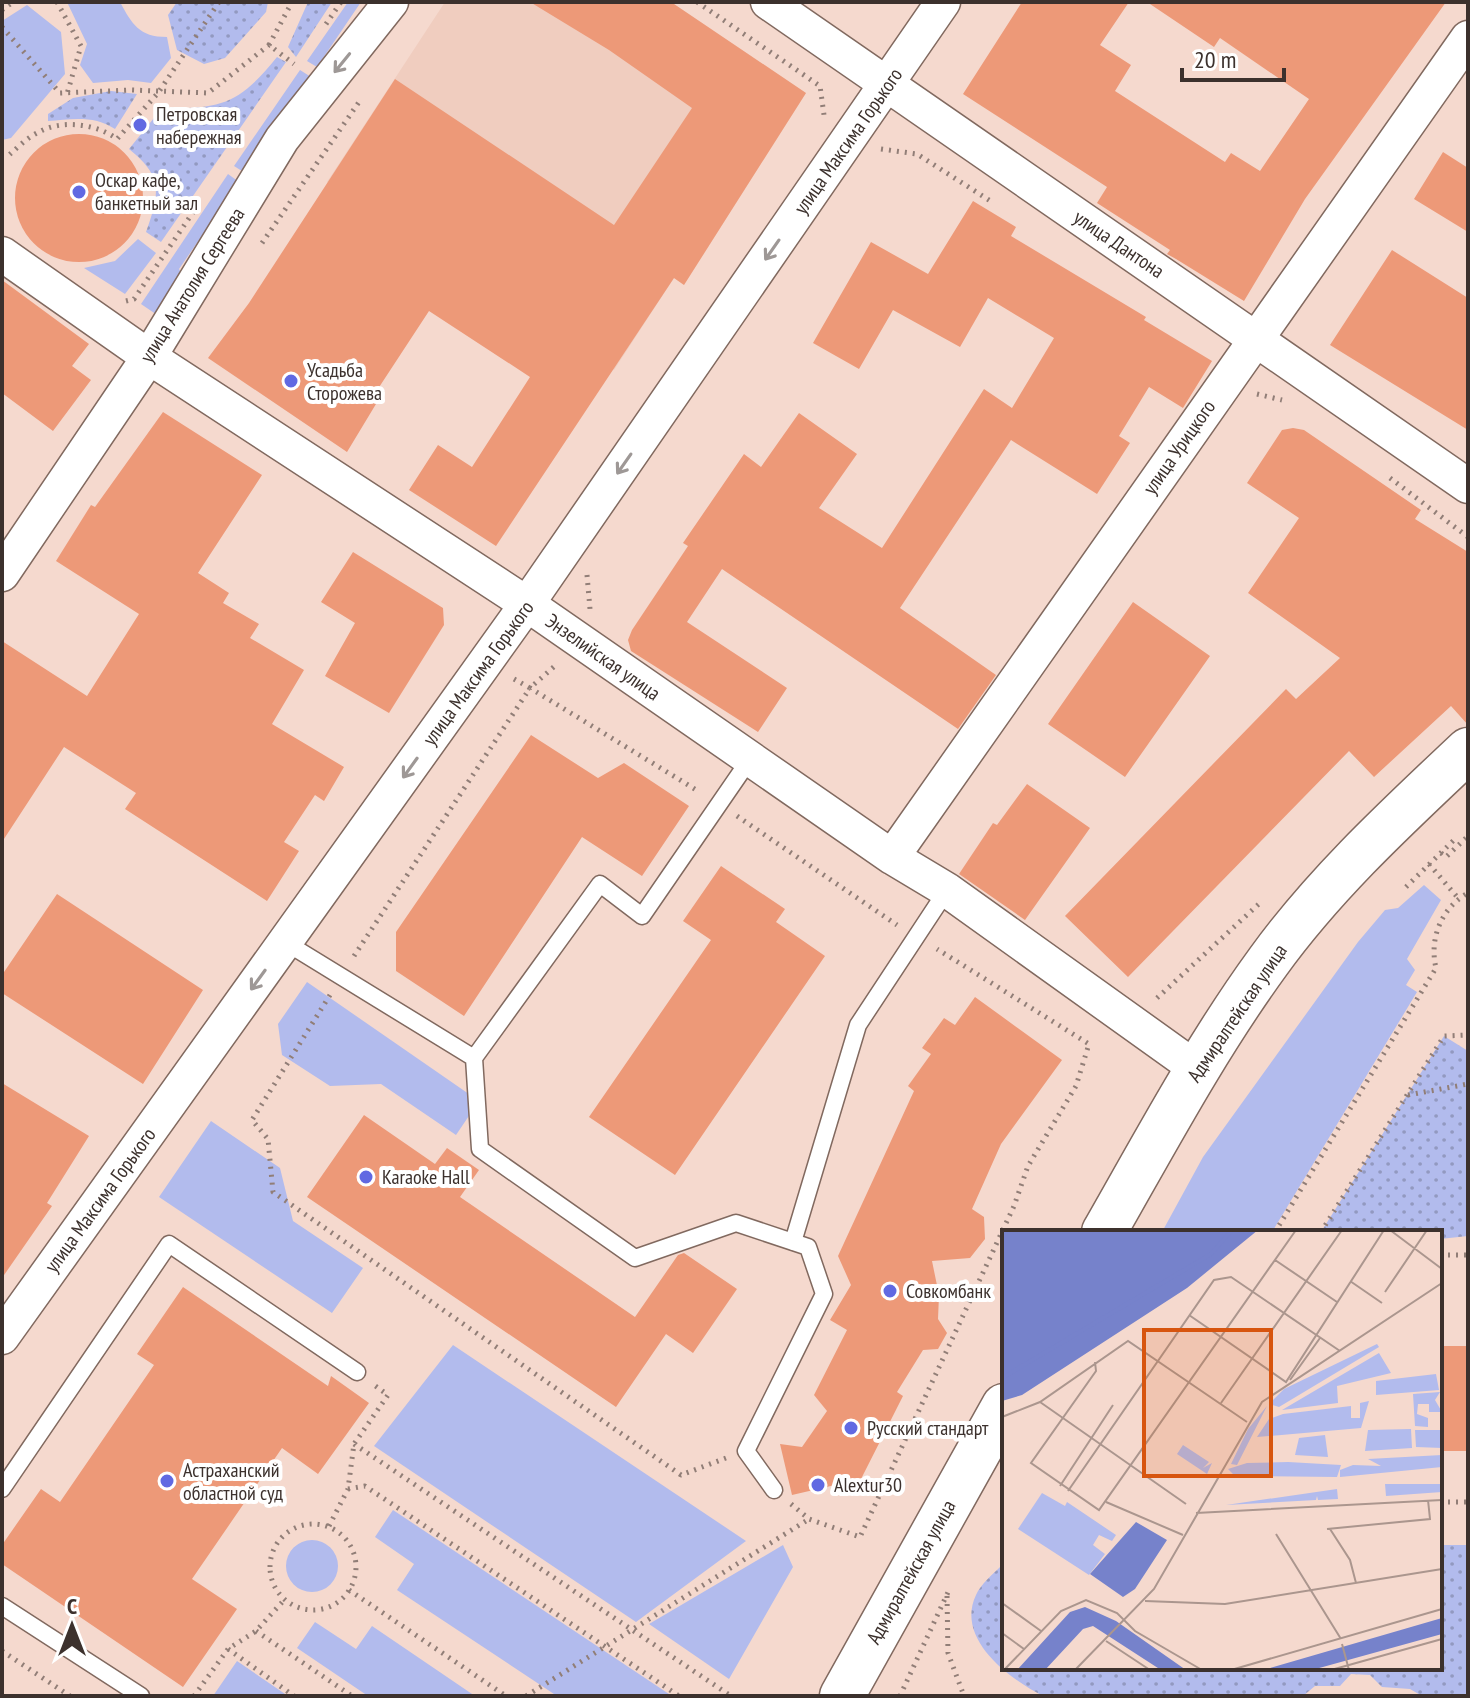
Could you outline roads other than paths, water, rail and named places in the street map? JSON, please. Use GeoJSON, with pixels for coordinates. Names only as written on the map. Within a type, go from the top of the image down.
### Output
{"type":"FeatureCollection","features":[{"type":"Feature","properties":{"kind":"main road","name":"Адмиралтейская улица"},"geometry":{"type":"LineString","coordinates":[[1105,1230],[1197,1069],[1269,960],[1371,842],[1468,750]]}},
{"type":"Feature","properties":{"kind":"main road","name":"Адмиралтейская улица"},"geometry":{"type":"LineString","coordinates":[[842,1696],[1002,1410]]}},
{"type":"Feature","properties":{"kind":"street","name":"улица Анатолия Сергеева"},"geometry":{"type":"LineString","coordinates":[[2,574],[149,357],[282,139],[391,2]]}},
{"type":"Feature","properties":{"kind":"street","name":"улица Дантона"},"geometry":{"type":"LineString","coordinates":[[768,2],[1468,486]]}},
{"type":"Feature","properties":{"kind":"street","name":"улица Максима Горького"},"geometry":{"type":"LineString","coordinates":[[2,1337],[527,604],[943,2]]}},
{"type":"Feature","properties":{"kind":"street","name":"улица Урицкого"},"geometry":{"type":"LineString","coordinates":[[892,857],[1468,38]]}},
{"type":"Feature","properties":{"kind":"street","name":"Энзелийская улица"},"geometry":{"type":"LineString","coordinates":[[2,254],[149,357],[527,604],[892,857],[947,890],[1197,1069]]}},
{"type":"Feature","properties":{"kind":"lane"},"geometry":{"type":"LineString","coordinates":[[750,759],[642,916],[600,884],[474,1058],[480,1149],[635,1258],[736,1223],[808,1247],[824,1294],[746,1451],[774,1490]]}},
{"type":"Feature","properties":{"kind":"lane"},"geometry":{"type":"LineString","coordinates":[[793,1242],[858,1025],[947,890]]}},
{"type":"Feature","properties":{"kind":"lane"},"geometry":{"type":"LineString","coordinates":[[285,942],[474,1058]]}},
{"type":"Feature","properties":{"kind":"lane"},"geometry":{"type":"LineString","coordinates":[[2,1489],[169,1244],[357,1372]]}},
{"type":"Feature","properties":{"kind":"lane"},"geometry":{"type":"LineString","coordinates":[[2,1606],[141,1696]]}},
{"type":"Feature","properties":{"kind":"place","name":"Петровская набережная"},"geometry":{"type":"Point","coordinates":[140,125]}},
{"type":"Feature","properties":{"kind":"place","name":"Оскар кафе, банкетный зал"},"geometry":{"type":"Point","coordinates":[79,192]}},
{"type":"Feature","properties":{"kind":"place","name":"Усадьба Сторожева"},"geometry":{"type":"Point","coordinates":[291,381]}},
{"type":"Feature","properties":{"kind":"place","name":"Karaoke Hall"},"geometry":{"type":"Point","coordinates":[366,1177]}},
{"type":"Feature","properties":{"kind":"place","name":"Совкомбанк"},"geometry":{"type":"Point","coordinates":[890,1291]}},
{"type":"Feature","properties":{"kind":"place","name":"Русский стандарт"},"geometry":{"type":"Point","coordinates":[851,1428]}},
{"type":"Feature","properties":{"kind":"place","name":"Астраханский областной суд"},"geometry":{"type":"Point","coordinates":[167,1481]}},
{"type":"Feature","properties":{"kind":"place","name":"Alextur30"},"geometry":{"type":"Point","coordinates":[818,1485]}}]}
